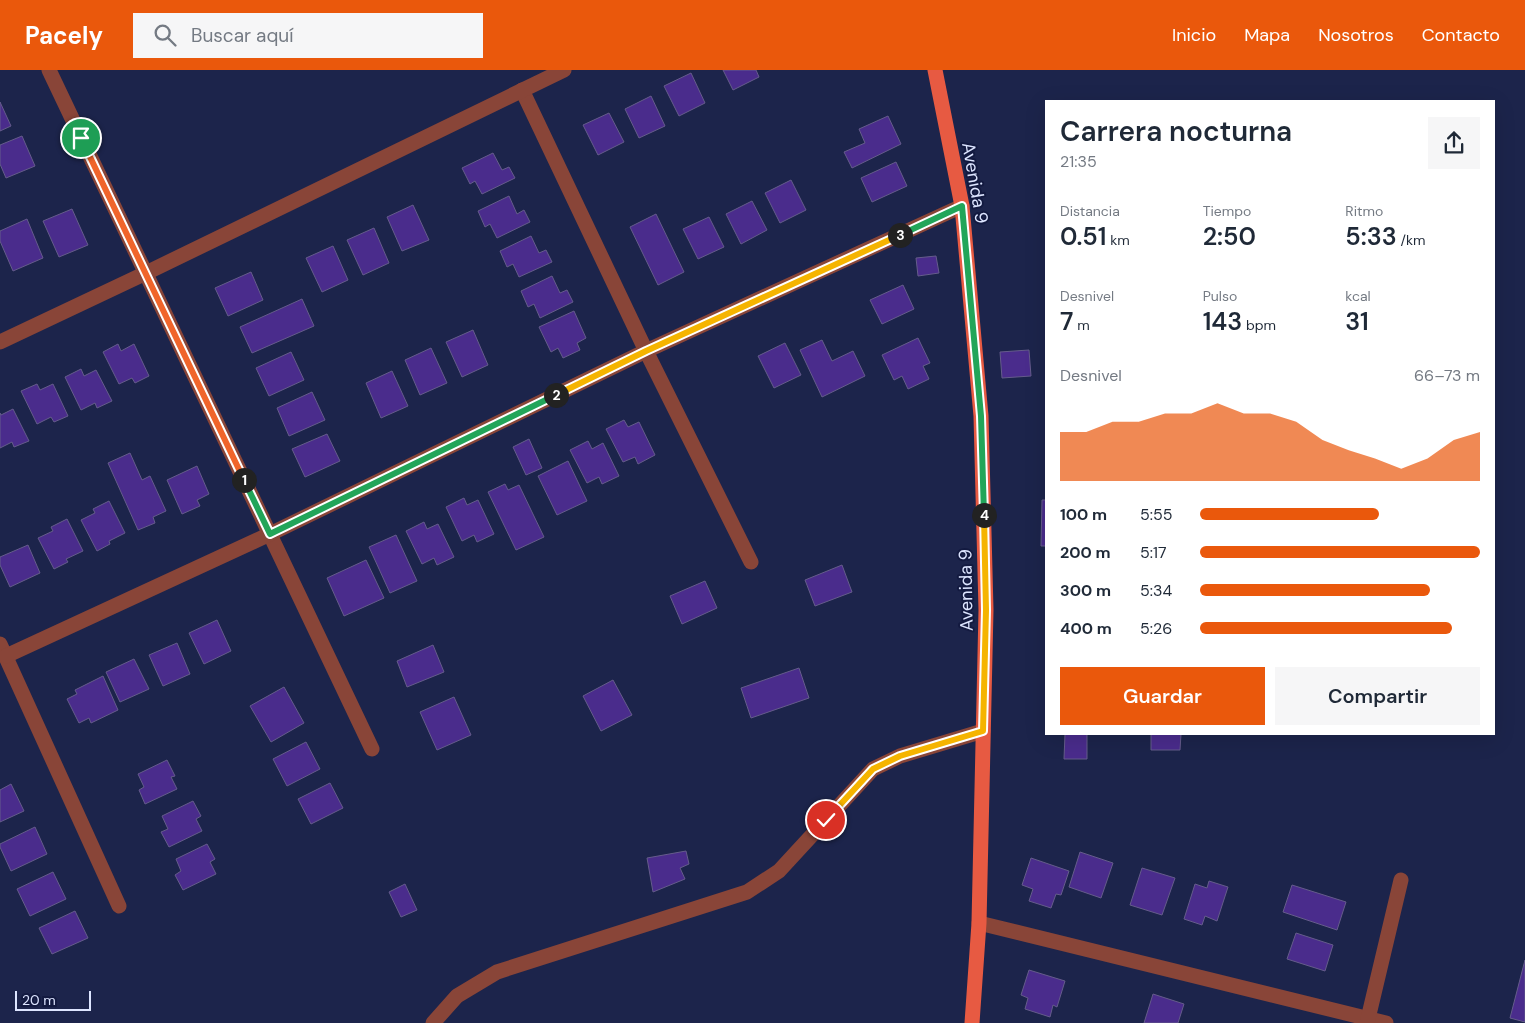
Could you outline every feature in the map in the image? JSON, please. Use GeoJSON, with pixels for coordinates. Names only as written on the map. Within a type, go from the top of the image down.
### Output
{"type":"FeatureCollection","features":[{"type":"Feature","properties":{"kind":"main road","name":"Avenida 9"},"geometry":{"type":"LineString","coordinates":[[935,70],[962,206],[981,416],[986,610],[979,923],[972,1023]]}},
{"type":"Feature","properties":{"kind":"street"},"geometry":{"type":"LineString","coordinates":[[49,70],[372,749]]}},
{"type":"Feature","properties":{"kind":"street"},"geometry":{"type":"LineString","coordinates":[[0,342],[564,70]]}},
{"type":"Feature","properties":{"kind":"street"},"geometry":{"type":"LineString","coordinates":[[522,90],[646,351],[751,562]]}},
{"type":"Feature","properties":{"kind":"street"},"geometry":{"type":"LineString","coordinates":[[119,906],[3,650],[270,534],[646,351],[962,206]]}},
{"type":"Feature","properties":{"kind":"street"},"geometry":{"type":"LineString","coordinates":[[433,1023],[457,996],[497,972],[747,892],[779,871],[873,769],[900,756],[983,731]]}},
{"type":"Feature","properties":{"kind":"street"},"geometry":{"type":"LineString","coordinates":[[1368,1021],[1401,880]]}},
{"type":"Feature","properties":{"kind":"street"},"geometry":{"type":"LineString","coordinates":[[979,923],[1368,1021],[1386,1023]]}},
{"type":"Feature","properties":{"kind":"building"},"geometry":{"type":"Polygon","coordinates":[[[723,70],[756,70],[759,77],[733,90],[723,70]]]}},
{"type":"Feature","properties":{"kind":"building"},"geometry":{"type":"Polygon","coordinates":[[[691,73],[705,103],[679,116],[664,86],[691,73]]]}},
{"type":"Feature","properties":{"kind":"building"},"geometry":{"type":"Polygon","coordinates":[[[651,96],[665,126],[639,138],[625,109],[651,96]]]}},
{"type":"Feature","properties":{"kind":"building"},"geometry":{"type":"Polygon","coordinates":[[[0,102],[11,126],[0,131],[0,102]]]}},
{"type":"Feature","properties":{"kind":"building"},"geometry":{"type":"Polygon","coordinates":[[[609,113],[624,142],[598,155],[583,125],[609,113]]]}},
{"type":"Feature","properties":{"kind":"building"},"geometry":{"type":"Polygon","coordinates":[[[888,116],[901,144],[852,168],[844,152],[865,143],[859,129],[888,116]]]}},
{"type":"Feature","properties":{"kind":"building"},"geometry":{"type":"Polygon","coordinates":[[[22,136],[35,166],[6,178],[0,164],[0,145],[22,136]]]}},
{"type":"Feature","properties":{"kind":"building"},"geometry":{"type":"Polygon","coordinates":[[[493,153],[502,170],[509,167],[515,178],[482,194],[475,181],[470,184],[462,168],[493,153]]]}},
{"type":"Feature","properties":{"kind":"building"},"geometry":{"type":"Polygon","coordinates":[[[896,162],[907,186],[872,202],[861,178],[896,162]]]}},
{"type":"Feature","properties":{"kind":"building"},"geometry":{"type":"Polygon","coordinates":[[[791,180],[806,210],[780,223],[765,193],[791,180]]]}},
{"type":"Feature","properties":{"kind":"building"},"geometry":{"type":"Polygon","coordinates":[[[509,196],[517,214],[524,210],[530,222],[497,238],[490,224],[485,227],[478,211],[509,196]]]}},
{"type":"Feature","properties":{"kind":"building"},"geometry":{"type":"Polygon","coordinates":[[[752,201],[767,230],[741,244],[726,214],[752,201]]]}},
{"type":"Feature","properties":{"kind":"building"},"geometry":{"type":"Polygon","coordinates":[[[413,205],[429,240],[402,251],[387,217],[413,205]]]}},
{"type":"Feature","properties":{"kind":"building"},"geometry":{"type":"Polygon","coordinates":[[[72,209],[88,245],[59,257],[43,221],[72,209]]]}},
{"type":"Feature","properties":{"kind":"building"},"geometry":{"type":"Polygon","coordinates":[[[656,214],[684,272],[658,285],[630,227],[656,214]]]}},
{"type":"Feature","properties":{"kind":"building"},"geometry":{"type":"Polygon","coordinates":[[[709,217],[724,247],[698,259],[683,229],[709,217]]]}},
{"type":"Feature","properties":{"kind":"building"},"geometry":{"type":"Polygon","coordinates":[[[27,219],[43,258],[13,271],[0,241],[0,231],[27,219]]]}},
{"type":"Feature","properties":{"kind":"building"},"geometry":{"type":"Polygon","coordinates":[[[374,228],[389,263],[363,275],[347,240],[374,228]]]}},
{"type":"Feature","properties":{"kind":"building"},"geometry":{"type":"Polygon","coordinates":[[[531,236],[539,253],[546,250],[552,262],[519,277],[513,264],[507,267],[500,251],[531,236]]]}},
{"type":"Feature","properties":{"kind":"building"},"geometry":{"type":"Polygon","coordinates":[[[333,246],[348,280],[322,292],[306,258],[333,246]]]}},
{"type":"Feature","properties":{"kind":"building"},"geometry":{"type":"Polygon","coordinates":[[[936,256],[939,273],[918,276],[916,258],[936,256]]]}},
{"type":"Feature","properties":{"kind":"building"},"geometry":{"type":"Polygon","coordinates":[[[251,272],[263,300],[228,316],[215,288],[251,272]]]}},
{"type":"Feature","properties":{"kind":"building"},"geometry":{"type":"Polygon","coordinates":[[[552,276],[560,293],[567,290],[573,302],[540,318],[534,304],[528,307],[521,291],[552,276]]]}},
{"type":"Feature","properties":{"kind":"building"},"geometry":{"type":"Polygon","coordinates":[[[903,285],[914,309],[882,324],[870,300],[903,285]]]}},
{"type":"Feature","properties":{"kind":"building"},"geometry":{"type":"Polygon","coordinates":[[[302,299],[314,326],[252,353],[240,327],[302,299]]]}},
{"type":"Feature","properties":{"kind":"building"},"geometry":{"type":"Polygon","coordinates":[[[574,311],[586,338],[577,343],[580,350],[563,358],[558,348],[551,352],[539,327],[574,311]]]}},
{"type":"Feature","properties":{"kind":"building"},"geometry":{"type":"Polygon","coordinates":[[[473,330],[488,365],[462,377],[446,342],[473,330]]]}},
{"type":"Feature","properties":{"kind":"building"},"geometry":{"type":"Polygon","coordinates":[[[918,338],[930,363],[923,366],[929,379],[908,389],[902,376],[894,380],[882,355],[918,338]]]}},
{"type":"Feature","properties":{"kind":"building"},"geometry":{"type":"Polygon","coordinates":[[[822,340],[832,361],[853,351],[865,376],[822,397],[800,350],[822,340]]]}},
{"type":"Feature","properties":{"kind":"building"},"geometry":{"type":"Polygon","coordinates":[[[785,343],[801,375],[774,388],[758,356],[785,343]]]}},
{"type":"Feature","properties":{"kind":"building"},"geometry":{"type":"Polygon","coordinates":[[[118,344],[121,351],[134,344],[149,376],[135,383],[132,378],[119,384],[103,352],[118,344]]]}},
{"type":"Feature","properties":{"kind":"building"},"geometry":{"type":"Polygon","coordinates":[[[431,348],[447,383],[420,395],[405,360],[431,348]]]}},
{"type":"Feature","properties":{"kind":"building"},"geometry":{"type":"Polygon","coordinates":[[[1029,350],[1031,376],[1002,378],[1000,352],[1029,350]]]}},
{"type":"Feature","properties":{"kind":"building"},"geometry":{"type":"Polygon","coordinates":[[[291,352],[304,380],[269,396],[256,368],[291,352]]]}},
{"type":"Feature","properties":{"kind":"building"},"geometry":{"type":"Polygon","coordinates":[[[81,369],[84,376],[96,370],[112,401],[97,408],[95,403],[81,410],[65,377],[81,369]]]}},
{"type":"Feature","properties":{"kind":"building"},"geometry":{"type":"Polygon","coordinates":[[[392,371],[408,406],[381,418],[366,383],[392,371]]]}},
{"type":"Feature","properties":{"kind":"building"},"geometry":{"type":"Polygon","coordinates":[[[37,384],[40,390],[53,384],[68,416],[54,422],[51,417],[37,424],[21,391],[37,384]]]}},
{"type":"Feature","properties":{"kind":"building"},"geometry":{"type":"Polygon","coordinates":[[[312,392],[325,420],[289,436],[277,408],[312,392]]]}},
{"type":"Feature","properties":{"kind":"building"},"geometry":{"type":"Polygon","coordinates":[[[13,409],[29,441],[14,447],[12,442],[0,448],[0,413],[1,415],[13,409]]]}},
{"type":"Feature","properties":{"kind":"building"},"geometry":{"type":"Polygon","coordinates":[[[624,420],[628,427],[639,422],[655,455],[638,464],[635,457],[623,462],[606,429],[624,420]]]}},
{"type":"Feature","properties":{"kind":"building"},"geometry":{"type":"Polygon","coordinates":[[[327,434],[340,461],[305,477],[292,449],[327,434]]]}},
{"type":"Feature","properties":{"kind":"building"},"geometry":{"type":"Polygon","coordinates":[[[529,439],[542,468],[526,475],[513,447],[529,439]]]}},
{"type":"Feature","properties":{"kind":"building"},"geometry":{"type":"Polygon","coordinates":[[[588,441],[592,449],[603,443],[619,476],[602,484],[599,477],[587,483],[570,450],[588,441]]]}},
{"type":"Feature","properties":{"kind":"building"},"geometry":{"type":"Polygon","coordinates":[[[130,453],[142,480],[150,476],[166,511],[153,517],[155,523],[138,530],[108,463],[130,453]]]}},
{"type":"Feature","properties":{"kind":"building"},"geometry":{"type":"Polygon","coordinates":[[[568,461],[587,501],[557,515],[538,476],[568,461]]]}},
{"type":"Feature","properties":{"kind":"building"},"geometry":{"type":"Polygon","coordinates":[[[197,466],[209,494],[197,500],[200,506],[182,514],[167,480],[197,466]]]}},
{"type":"Feature","properties":{"kind":"building"},"geometry":{"type":"Polygon","coordinates":[[[505,484],[508,490],[519,485],[544,537],[516,550],[488,492],[505,484]]]}},
{"type":"Feature","properties":{"kind":"building"},"geometry":{"type":"Polygon","coordinates":[[[464,498],[467,505],[478,500],[494,534],[477,542],[474,535],[462,541],[446,507],[464,498]]]}},
{"type":"Feature","properties":{"kind":"building"},"geometry":{"type":"Polygon","coordinates":[[[1042,500],[1045,500],[1045,546],[1041,546],[1042,500]]]}},
{"type":"Feature","properties":{"kind":"building"},"geometry":{"type":"Polygon","coordinates":[[[109,501],[125,533],[109,541],[110,544],[97,551],[81,520],[95,513],[93,509],[109,501]]]}},
{"type":"Feature","properties":{"kind":"building"},"geometry":{"type":"Polygon","coordinates":[[[67,519],[83,551],[66,559],[68,562],[54,569],[38,538],[53,531],[51,527],[67,519]]]}},
{"type":"Feature","properties":{"kind":"building"},"geometry":{"type":"Polygon","coordinates":[[[424,522],[427,529],[438,524],[454,557],[437,565],[434,558],[422,564],[406,531],[424,522]]]}},
{"type":"Feature","properties":{"kind":"building"},"geometry":{"type":"Polygon","coordinates":[[[396,535],[417,581],[390,593],[369,547],[396,535]]]}},
{"type":"Feature","properties":{"kind":"building"},"geometry":{"type":"Polygon","coordinates":[[[28,545],[40,573],[10,587],[0,565],[0,557],[28,545]]]}},
{"type":"Feature","properties":{"kind":"building"},"geometry":{"type":"Polygon","coordinates":[[[366,560],[384,598],[344,616],[327,578],[366,560]]]}},
{"type":"Feature","properties":{"kind":"building"},"geometry":{"type":"Polygon","coordinates":[[[842,565],[852,592],[815,606],[805,580],[842,565]]]}},
{"type":"Feature","properties":{"kind":"building"},"geometry":{"type":"Polygon","coordinates":[[[705,581],[717,608],[682,624],[670,596],[705,581]]]}},
{"type":"Feature","properties":{"kind":"building"},"geometry":{"type":"Polygon","coordinates":[[[217,620],[231,651],[204,664],[189,633],[217,620]]]}},
{"type":"Feature","properties":{"kind":"building"},"geometry":{"type":"Polygon","coordinates":[[[177,643],[190,674],[163,686],[149,655],[177,643]]]}},
{"type":"Feature","properties":{"kind":"building"},"geometry":{"type":"Polygon","coordinates":[[[433,645],[444,672],[407,687],[397,661],[433,645]]]}},
{"type":"Feature","properties":{"kind":"building"},"geometry":{"type":"Polygon","coordinates":[[[134,659],[149,689],[120,702],[106,672],[134,659]]]}},
{"type":"Feature","properties":{"kind":"building"},"geometry":{"type":"Polygon","coordinates":[[[799,668],[809,698],[751,718],[741,688],[799,668]]]}},
{"type":"Feature","properties":{"kind":"building"},"geometry":{"type":"Polygon","coordinates":[[[103,676],[118,710],[91,723],[89,718],[79,723],[67,699],[77,694],[75,690],[103,676]]]}},
{"type":"Feature","properties":{"kind":"building"},"geometry":{"type":"Polygon","coordinates":[[[613,680],[632,715],[601,731],[583,696],[613,680]]]}},
{"type":"Feature","properties":{"kind":"building"},"geometry":{"type":"Polygon","coordinates":[[[284,687],[304,723],[271,742],[250,706],[284,687]]]}},
{"type":"Feature","properties":{"kind":"building"},"geometry":{"type":"Polygon","coordinates":[[[454,697],[471,735],[437,750],[420,712],[454,697]]]}},
{"type":"Feature","properties":{"kind":"building"},"geometry":{"type":"Polygon","coordinates":[[[1065,735],[1087,735],[1087,759],[1064,759],[1065,735]]]}},
{"type":"Feature","properties":{"kind":"building"},"geometry":{"type":"Polygon","coordinates":[[[1151,735],[1181,735],[1180,750],[1151,750],[1151,735]]]}},
{"type":"Feature","properties":{"kind":"building"},"geometry":{"type":"Polygon","coordinates":[[[306,742],[320,769],[287,786],[273,759],[306,742]]]}},
{"type":"Feature","properties":{"kind":"building"},"geometry":{"type":"Polygon","coordinates":[[[167,760],[175,776],[171,777],[177,789],[145,804],[139,790],[144,787],[138,774],[167,760]]]}},
{"type":"Feature","properties":{"kind":"building"},"geometry":{"type":"Polygon","coordinates":[[[330,783],[343,808],[311,824],[298,799],[330,783]]]}},
{"type":"Feature","properties":{"kind":"building"},"geometry":{"type":"Polygon","coordinates":[[[11,784],[24,811],[0,822],[0,790],[11,784]]]}},
{"type":"Feature","properties":{"kind":"building"},"geometry":{"type":"Polygon","coordinates":[[[193,801],[201,816],[196,819],[202,831],[169,847],[161,832],[168,829],[162,816],[193,801]]]}},
{"type":"Feature","properties":{"kind":"building"},"geometry":{"type":"Polygon","coordinates":[[[35,827],[47,854],[11,871],[0,844],[35,827]]]}},
{"type":"Feature","properties":{"kind":"building"},"geometry":{"type":"Polygon","coordinates":[[[207,844],[215,859],[210,862],[216,874],[183,890],[175,875],[181,871],[176,859],[207,844]]]}},
{"type":"Feature","properties":{"kind":"building"},"geometry":{"type":"Polygon","coordinates":[[[686,851],[689,864],[680,868],[685,879],[653,892],[647,858],[686,851]]]}},
{"type":"Feature","properties":{"kind":"building"},"geometry":{"type":"Polygon","coordinates":[[[1080,852],[1113,863],[1101,898],[1069,887],[1080,852]]]}},
{"type":"Feature","properties":{"kind":"building"},"geometry":{"type":"Polygon","coordinates":[[[1031,858],[1069,871],[1061,895],[1056,894],[1051,908],[1029,901],[1033,889],[1022,885],[1031,858]]]}},
{"type":"Feature","properties":{"kind":"building"},"geometry":{"type":"Polygon","coordinates":[[[1142,868],[1175,878],[1162,915],[1130,905],[1142,868]]]}},
{"type":"Feature","properties":{"kind":"building"},"geometry":{"type":"Polygon","coordinates":[[[53,872],[66,899],[30,916],[17,889],[53,872]]]}},
{"type":"Feature","properties":{"kind":"building"},"geometry":{"type":"Polygon","coordinates":[[[1209,881],[1228,887],[1217,921],[1205,916],[1202,925],[1184,919],[1195,884],[1207,888],[1209,881]]]}},
{"type":"Feature","properties":{"kind":"building"},"geometry":{"type":"Polygon","coordinates":[[[405,884],[417,910],[401,917],[389,892],[405,884]]]}},
{"type":"Feature","properties":{"kind":"building"},"geometry":{"type":"Polygon","coordinates":[[[1292,885],[1346,902],[1337,930],[1283,912],[1292,885]]]}},
{"type":"Feature","properties":{"kind":"building"},"geometry":{"type":"Polygon","coordinates":[[[75,911],[88,938],[52,954],[39,928],[75,911]]]}},
{"type":"Feature","properties":{"kind":"building"},"geometry":{"type":"Polygon","coordinates":[[[1296,933],[1333,945],[1325,971],[1287,959],[1296,933]]]}},
{"type":"Feature","properties":{"kind":"building"},"geometry":{"type":"Polygon","coordinates":[[[1525,960],[1525,1022],[1510,1018],[1525,960]]]}},
{"type":"Feature","properties":{"kind":"building"},"geometry":{"type":"Polygon","coordinates":[[[1029,970],[1065,981],[1057,1007],[1053,1005],[1050,1017],[1025,1009],[1028,998],[1021,995],[1029,970]]]}},
{"type":"Feature","properties":{"kind":"building"},"geometry":{"type":"Polygon","coordinates":[[[1153,994],[1184,1004],[1178,1023],[1144,1023],[1153,994]]]}},
{"type":"Feature","properties":{"kind":"route"},"geometry":{"type":"LineString","coordinates":[[81,138],[270,534],[646,351],[962,206],[981,416],[986,610],[983,731],[900,756],[873,769],[826,820]]}}]}
